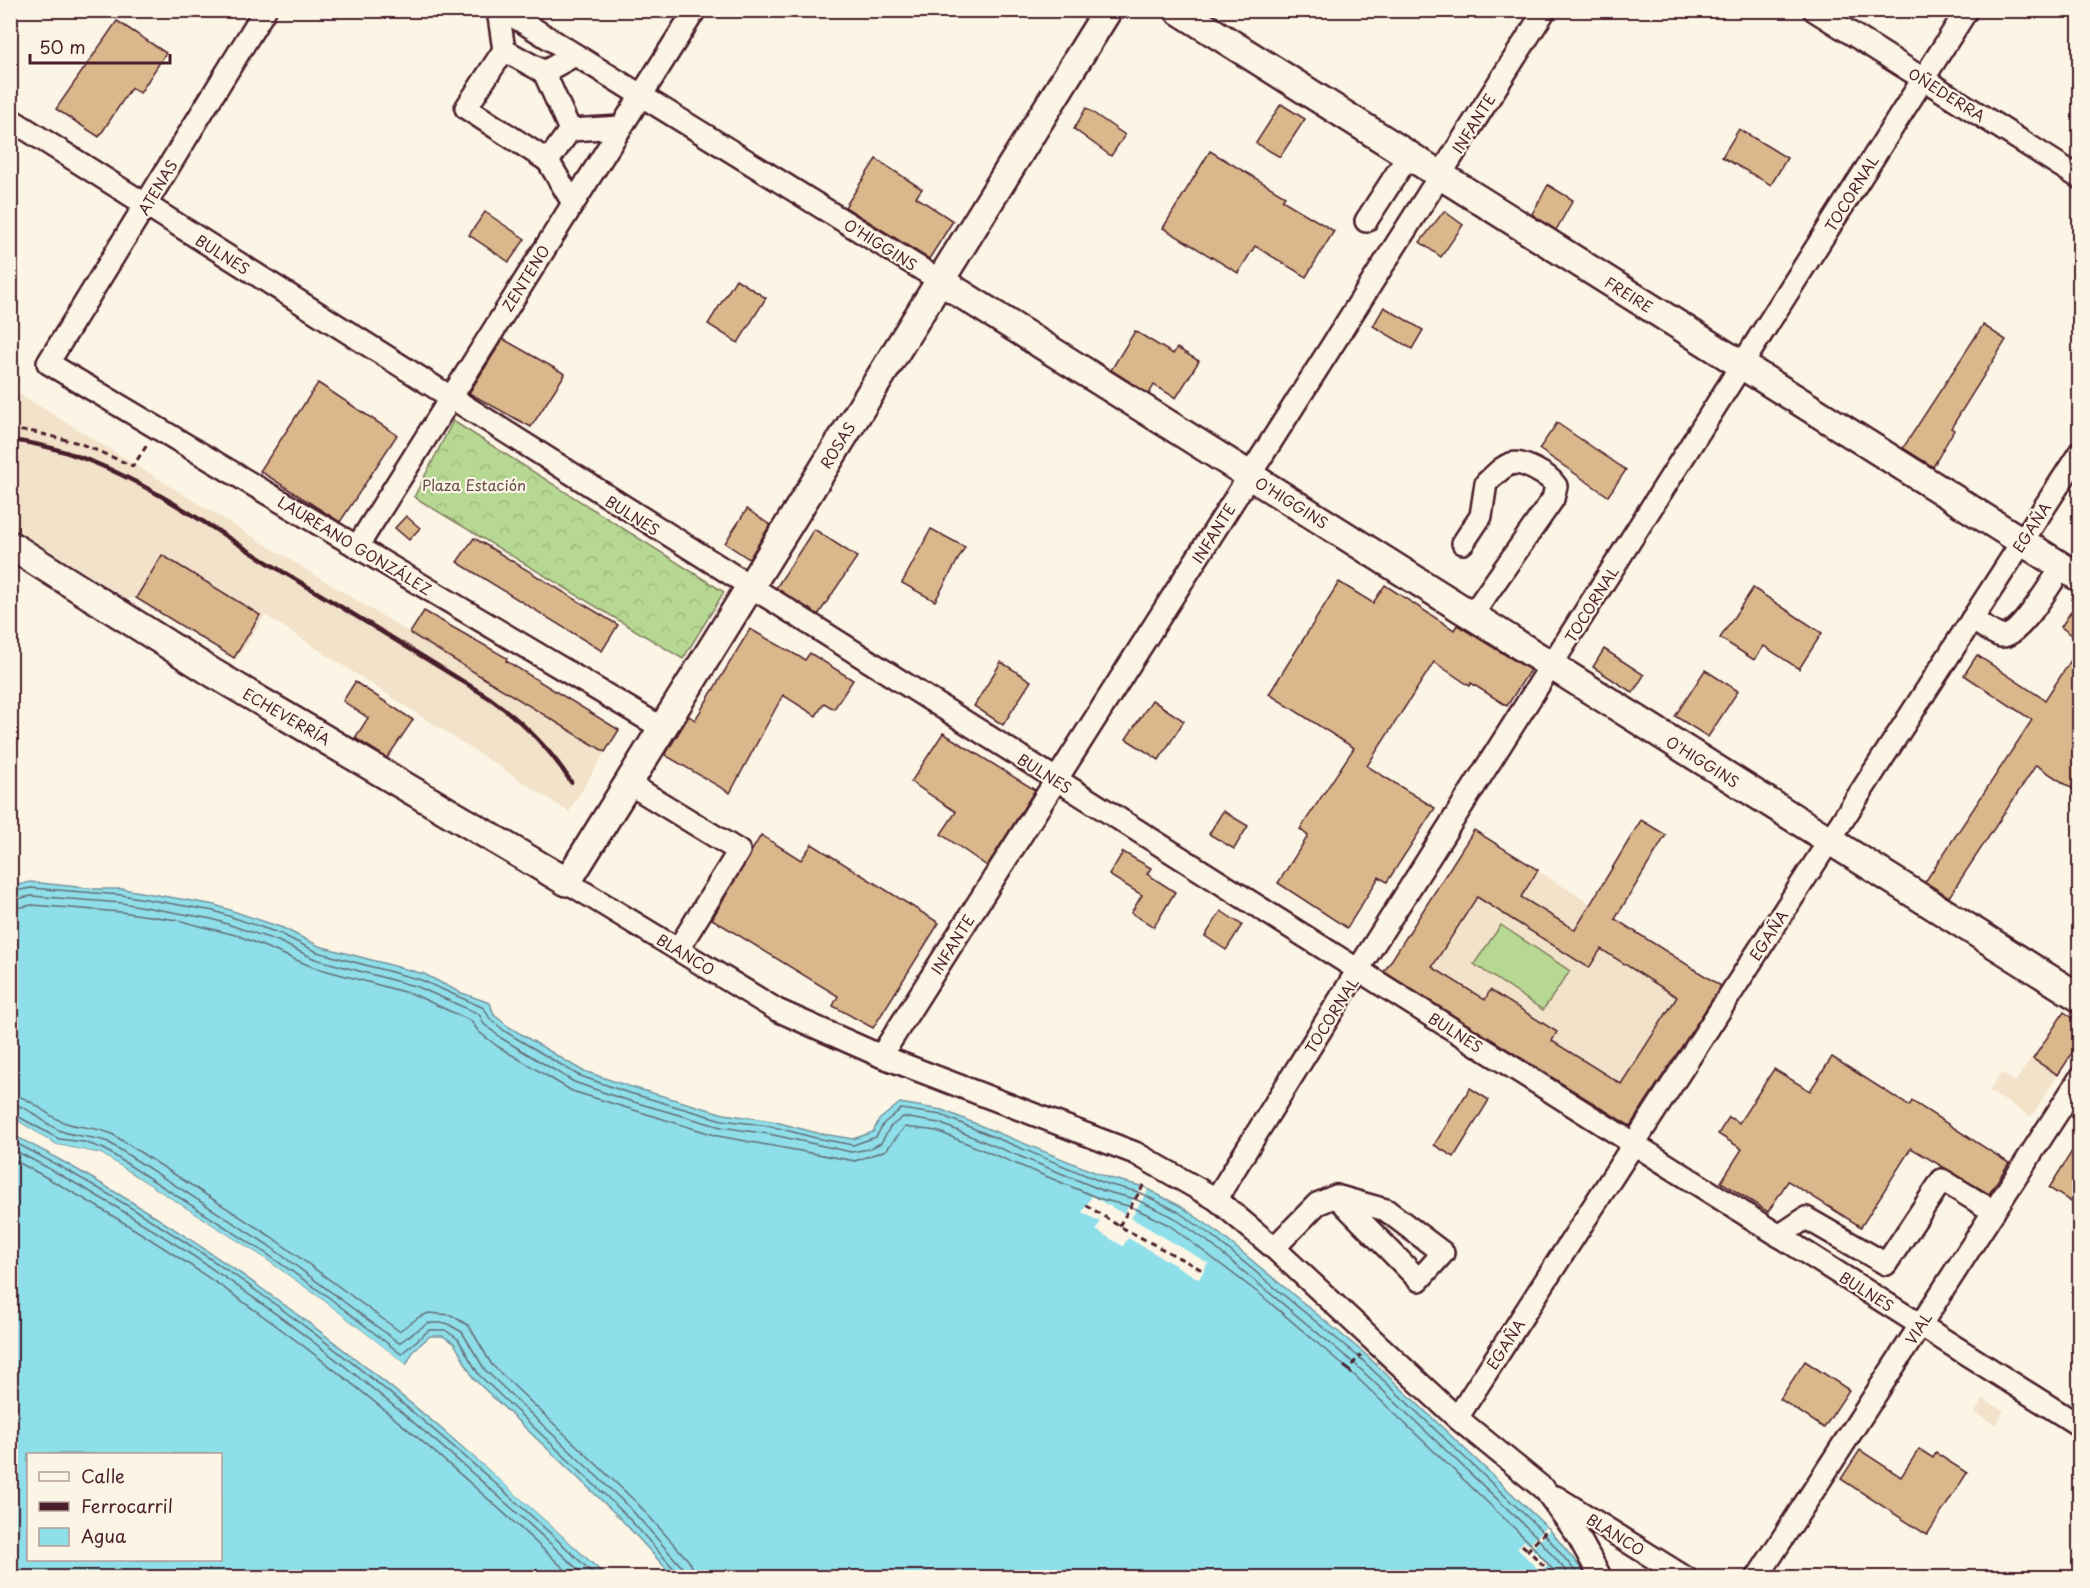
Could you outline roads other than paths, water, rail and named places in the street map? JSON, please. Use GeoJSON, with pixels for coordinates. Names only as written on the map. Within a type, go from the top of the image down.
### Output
{"type":"FeatureCollection","features":[{"type":"Feature","properties":{"kind":"main road","name":"ROSAS"},"geometry":{"type":"LineString","coordinates":[[567,882],[1108,10]]}},
{"type":"Feature","properties":{"kind":"main road","name":"FREIRE"},"geometry":{"type":"LineString","coordinates":[[1178,10],[2071,573]]}},
{"type":"Feature","properties":{"kind":"main road","name":"O'HIGGINS"},"geometry":{"type":"LineString","coordinates":[[939,280],[2079,998]]}},
{"type":"Feature","properties":{"kind":"main road","name":"ECHEVERRÍA"},"geometry":{"type":"LineString","coordinates":[[10,545],[213,674],[567,882]]}},
{"type":"Feature","properties":{"kind":"street","name":"ATENAS"},"geometry":{"type":"LineString","coordinates":[[48,363],[265,10]]}},
{"type":"Feature","properties":{"kind":"street"},"geometry":{"type":"LineString","coordinates":[[498,10],[504,50],[466,108],[548,161],[573,203]]}},
{"type":"Feature","properties":{"kind":"street","name":"O'HIGGINS"},"geometry":{"type":"LineString","coordinates":[[502,10],[939,280]]}},
{"type":"Feature","properties":{"kind":"street","name":"ZENTENO"},"geometry":{"type":"LineString","coordinates":[[357,547],[695,10]]}},
{"type":"Feature","properties":{"kind":"street","name":"INFANTE"},"geometry":{"type":"LineString","coordinates":[[881,1056],[1545,10]]}},
{"type":"Feature","properties":{"kind":"street","name":"OÑEDERRA"},"geometry":{"type":"LineString","coordinates":[[1814,10],[2079,178]]}},
{"type":"Feature","properties":{"kind":"street","name":"TOCORNAL"},"geometry":{"type":"LineString","coordinates":[[1216,1199],[1358,970],[1967,10]]}},
{"type":"Feature","properties":{"kind":"street"},"geometry":{"type":"LineString","coordinates":[[504,50],[544,72],[570,130]]}},
{"type":"Feature","properties":{"kind":"street"},"geometry":{"type":"LineString","coordinates":[[544,72],[575,55]]}},
{"type":"Feature","properties":{"kind":"street","name":"BULNES"},"geometry":{"type":"LineString","coordinates":[[10,119],[748,588],[2079,1426]]}},
{"type":"Feature","properties":{"kind":"street"},"geometry":{"type":"LineString","coordinates":[[570,130],[621,127]]}},
{"type":"Feature","properties":{"kind":"street"},"geometry":{"type":"LineString","coordinates":[[548,161],[570,130]]}},
{"type":"Feature","properties":{"kind":"street"},"geometry":{"type":"LineString","coordinates":[[1366,221],[1408,156]]}},
{"type":"Feature","properties":{"kind":"street","name":"LAUREANO GONZÁLEZ"},"geometry":{"type":"LineString","coordinates":[[48,363],[662,728]]}},
{"type":"Feature","properties":{"kind":"street","name":"EGAÑA"},"geometry":{"type":"LineString","coordinates":[[1457,1418],[2079,452]]}},
{"type":"Feature","properties":{"kind":"street"},"geometry":{"type":"LineString","coordinates":[[1463,543],[1481,516],[1486,483],[1506,465],[1521,462],[1550,478],[1556,486],[1554,499],[1472,615]]}},
{"type":"Feature","properties":{"kind":"street"},"geometry":{"type":"LineString","coordinates":[[1972,619],[2001,636],[2010,634],[2020,627],[2071,573]]}},
{"type":"Feature","properties":{"kind":"street"},"geometry":{"type":"LineString","coordinates":[[628,783],[739,851],[678,949]]}},
{"type":"Feature","properties":{"kind":"street","name":"BLANCO"},"geometry":{"type":"LineString","coordinates":[[567,882],[807,1025],[881,1056],[1135,1153],[1216,1199],[1274,1248],[1457,1418],[1545,1490],[1686,1578]]}},
{"type":"Feature","properties":{"kind":"street","name":"VIAL"},"geometry":{"type":"LineString","coordinates":[[1757,1578],[2079,1078]]}},
{"type":"Feature","properties":{"kind":"street"},"geometry":{"type":"LineString","coordinates":[[1779,1236],[1806,1218],[1886,1264],[1942,1180],[1993,1211]]}},
{"type":"Feature","properties":{"kind":"street"},"geometry":{"type":"LineString","coordinates":[[1274,1248],[1317,1204],[1336,1196],[1386,1210],[1443,1252],[1419,1280],[1336,1196]]}},
{"type":"Feature","properties":{"kind":"street"},"geometry":{"type":"LineString","coordinates":[[1545,1490],[1563,1514],[1601,1578]]}},
{"type":"Feature","properties":{"kind":"water"},"geometry":{"type":"Polygon","coordinates":[[[30,882],[97,889],[123,889],[215,905],[283,928],[319,946],[424,974],[459,992],[490,1003],[494,1015],[509,1027],[581,1070],[724,1114],[772,1121],[817,1133],[853,1139],[873,1132],[879,1120],[900,1103],[942,1110],[1109,1178],[1141,1186],[1180,1206],[1215,1230],[1364,1353],[1550,1530],[1588,1577],[674,1577],[619,1517],[474,1379],[454,1343],[443,1336],[430,1336],[414,1350],[406,1365],[324,1301],[261,1256],[101,1154],[57,1145],[11,1117],[10,887],[30,882]]]}},
{"type":"Feature","properties":{"kind":"water"},"geometry":{"type":"Polygon","coordinates":[[[10,1133],[92,1178],[172,1227],[249,1279],[324,1334],[468,1452],[607,1577],[11,1577],[10,1133]]]}},
{"type":"Feature","properties":{"kind":"railway"},"geometry":{"type":"LineString","coordinates":[[10,440],[46,446],[80,457],[114,471],[178,506],[491,699],[535,737],[571,782]]}},
{"type":"Feature","properties":{"kind":"park label","name":"Plaza Estación"},"geometry":{"type":"Point","coordinates":[474,484]}}]}
